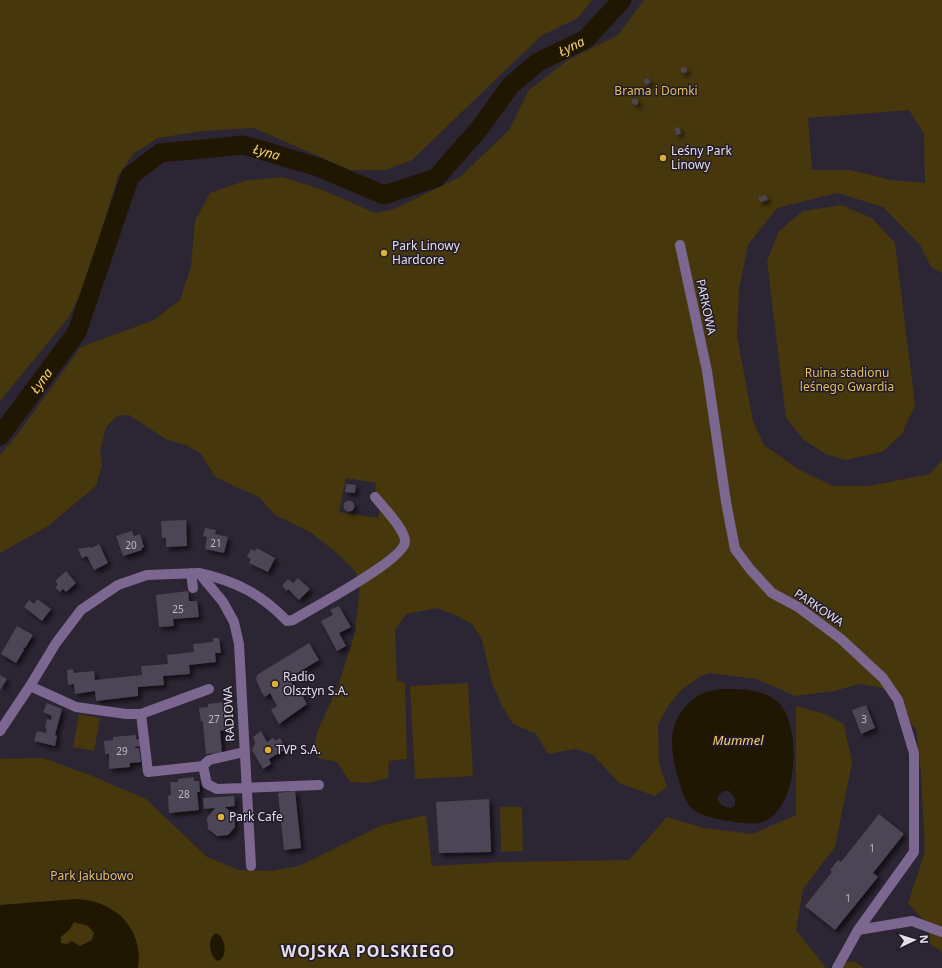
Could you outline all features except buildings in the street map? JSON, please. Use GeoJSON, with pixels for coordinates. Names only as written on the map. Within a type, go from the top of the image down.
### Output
{"type":"FeatureCollection","features":[{"type":"Feature","properties":{"kind":"street","name":"PARKOWA"},"geometry":{"type":"LineString","coordinates":[[680,245],[710,385],[726,502],[735,549],[750,569],[772,593],[798,607],[841,638],[883,678],[898,700],[914,753],[914,852],[858,930],[837,968]]}},
{"type":"Feature","properties":{"kind":"street"},"geometry":{"type":"LineString","coordinates":[[0,731],[56,643],[80,610],[118,584],[147,575],[195,573],[221,578],[251,591],[272,606],[287,621],[293,620],[392,560],[401,551],[405,542],[403,532],[375,496]]}},
{"type":"Feature","properties":{"kind":"street"},"geometry":{"type":"LineString","coordinates":[[193,588],[195,573]]}},
{"type":"Feature","properties":{"kind":"street","name":"RADIOWA"},"geometry":{"type":"LineString","coordinates":[[195,573],[223,602],[234,622],[239,644],[251,866]]}},
{"type":"Feature","properties":{"kind":"street"},"geometry":{"type":"LineString","coordinates":[[30,686],[76,707],[126,714],[141,714],[209,689]]}},
{"type":"Feature","properties":{"kind":"street"},"geometry":{"type":"LineString","coordinates":[[141,714],[148,772],[203,766],[209,760],[244,752]]}},
{"type":"Feature","properties":{"kind":"street"},"geometry":{"type":"LineString","coordinates":[[203,766],[208,784],[218,790],[246,787],[319,785]]}},
{"type":"Feature","properties":{"kind":"street"},"geometry":{"type":"LineString","coordinates":[[858,930],[912,921],[942,932]]}},
{"type":"Feature","properties":{"kind":"green space"},"geometry":{"type":"Polygon","coordinates":[[[0,0],[592,0],[578,18],[541,36],[412,160],[386,170],[350,170],[254,128],[203,131],[158,138],[133,154],[118,176],[86,282],[69,317],[0,401],[0,0]]]}},
{"type":"Feature","properties":{"kind":"green space","name":"Brama i Domki"},"geometry":{"type":"Polygon","coordinates":[[[644,0],[942,0],[942,273],[931,267],[920,245],[883,207],[837,193],[777,208],[748,245],[739,290],[737,336],[753,421],[764,445],[798,469],[833,486],[869,486],[930,474],[942,460],[942,952],[929,943],[926,923],[908,903],[925,852],[921,773],[916,729],[883,688],[859,684],[834,691],[795,696],[757,679],[710,673],[701,676],[680,691],[669,705],[658,724],[659,763],[667,787],[655,796],[619,783],[593,755],[576,749],[548,754],[536,734],[513,724],[502,706],[492,683],[482,640],[472,624],[437,608],[406,614],[395,630],[397,681],[405,683],[407,759],[389,761],[388,778],[368,783],[350,782],[337,762],[318,758],[313,750],[318,730],[338,686],[355,633],[360,584],[355,571],[337,553],[310,532],[275,515],[259,497],[215,477],[201,454],[186,445],[167,440],[129,415],[117,416],[106,427],[100,452],[102,465],[96,486],[48,526],[0,553],[0,455],[17,435],[81,347],[154,320],[180,300],[191,266],[195,220],[210,193],[244,181],[282,177],[323,190],[375,213],[394,209],[460,177],[509,130],[529,90],[568,60],[618,35],[644,0]],[[909,110],[808,118],[812,170],[850,170],[891,180],[925,183],[924,134],[909,110]],[[346,478],[339,512],[378,518],[380,510],[374,502],[376,483],[346,478]]]}},
{"type":"Feature","properties":{"kind":"green space","name":"Ruina stadionu leśnego Gwardia"},"geometry":{"type":"Polygon","coordinates":[[[841,205],[872,218],[895,243],[915,405],[902,434],[882,452],[845,460],[826,454],[804,440],[786,418],[767,261],[779,231],[803,211],[841,205]]]}},
{"type":"Feature","properties":{"kind":"green space"},"geometry":{"type":"Polygon","coordinates":[[[468,683],[473,776],[415,779],[410,686],[468,683]]]}},
{"type":"Feature","properties":{"kind":"green space","name":"Park Jakubowo"},"geometry":{"type":"Polygon","coordinates":[[[796,706],[825,714],[844,724],[852,763],[835,847],[803,889],[796,930],[826,968],[0,968],[0,759],[43,758],[90,775],[146,799],[207,857],[239,870],[270,871],[299,866],[380,826],[426,815],[432,866],[504,862],[629,860],[667,817],[704,828],[752,834],[796,815],[796,706]]]}},
{"type":"Feature","properties":{"kind":"green space"},"geometry":{"type":"Polygon","coordinates":[[[79,714],[100,718],[94,751],[73,747],[79,714]]]}},
{"type":"Feature","properties":{"kind":"green space"},"geometry":{"type":"Polygon","coordinates":[[[500,807],[522,807],[523,851],[501,852],[500,807]]]}},
{"type":"Feature","properties":{"kind":"green space"},"geometry":{"type":"Polygon","coordinates":[[[854,961],[864,968],[839,968],[841,964],[854,961]]]}},
{"type":"Feature","properties":{"kind":"water","name":"Mummel"},"geometry":{"type":"Polygon","coordinates":[[[717,690],[745,690],[765,694],[778,702],[786,714],[791,730],[793,769],[789,788],[782,805],[772,817],[758,823],[743,823],[723,820],[712,818],[696,812],[688,804],[681,787],[673,756],[673,730],[680,714],[686,706],[703,693],[717,690]],[[729,791],[721,793],[718,796],[718,801],[723,806],[731,808],[735,805],[735,799],[729,791]]]}},
{"type":"Feature","properties":{"kind":"water"},"geometry":{"type":"Polygon","coordinates":[[[76,899],[103,905],[124,919],[131,929],[136,940],[139,954],[138,968],[0,968],[0,905],[76,899]],[[74,922],[70,929],[61,937],[61,943],[67,944],[72,941],[80,946],[92,940],[94,933],[88,926],[74,922]]]}},
{"type":"Feature","properties":{"kind":"water"},"geometry":{"type":"Polygon","coordinates":[[[216,933],[222,938],[225,951],[224,955],[218,961],[213,956],[210,947],[211,939],[216,933]]]}},
{"type":"Feature","properties":{"kind":"waterway","name":"Łyna"},"geometry":{"type":"LineString","coordinates":[[0,436],[77,332],[130,176],[160,153],[244,145],[318,167],[384,195],[436,178],[479,129],[510,86],[538,62],[586,39],[622,0]]}},
{"type":"Feature","properties":{"kind":"place","name":"Leśny Park Linowy"},"geometry":{"type":"Point","coordinates":[663,158]}},
{"type":"Feature","properties":{"kind":"place","name":"Park Linowy Hardcore"},"geometry":{"type":"Point","coordinates":[384,253]}},
{"type":"Feature","properties":{"kind":"place","name":"Radio Olsztyn S.A."},"geometry":{"type":"Point","coordinates":[275,684]}},
{"type":"Feature","properties":{"kind":"place","name":"TVP S.A."},"geometry":{"type":"Point","coordinates":[268,750]}},
{"type":"Feature","properties":{"kind":"place","name":"Park Cafe"},"geometry":{"type":"Point","coordinates":[221,817]}},
{"type":"Feature","properties":{"kind":"district","name":"WOJSKA POLSKIEGO"},"geometry":{"type":"Point","coordinates":[368,951]}}]}
